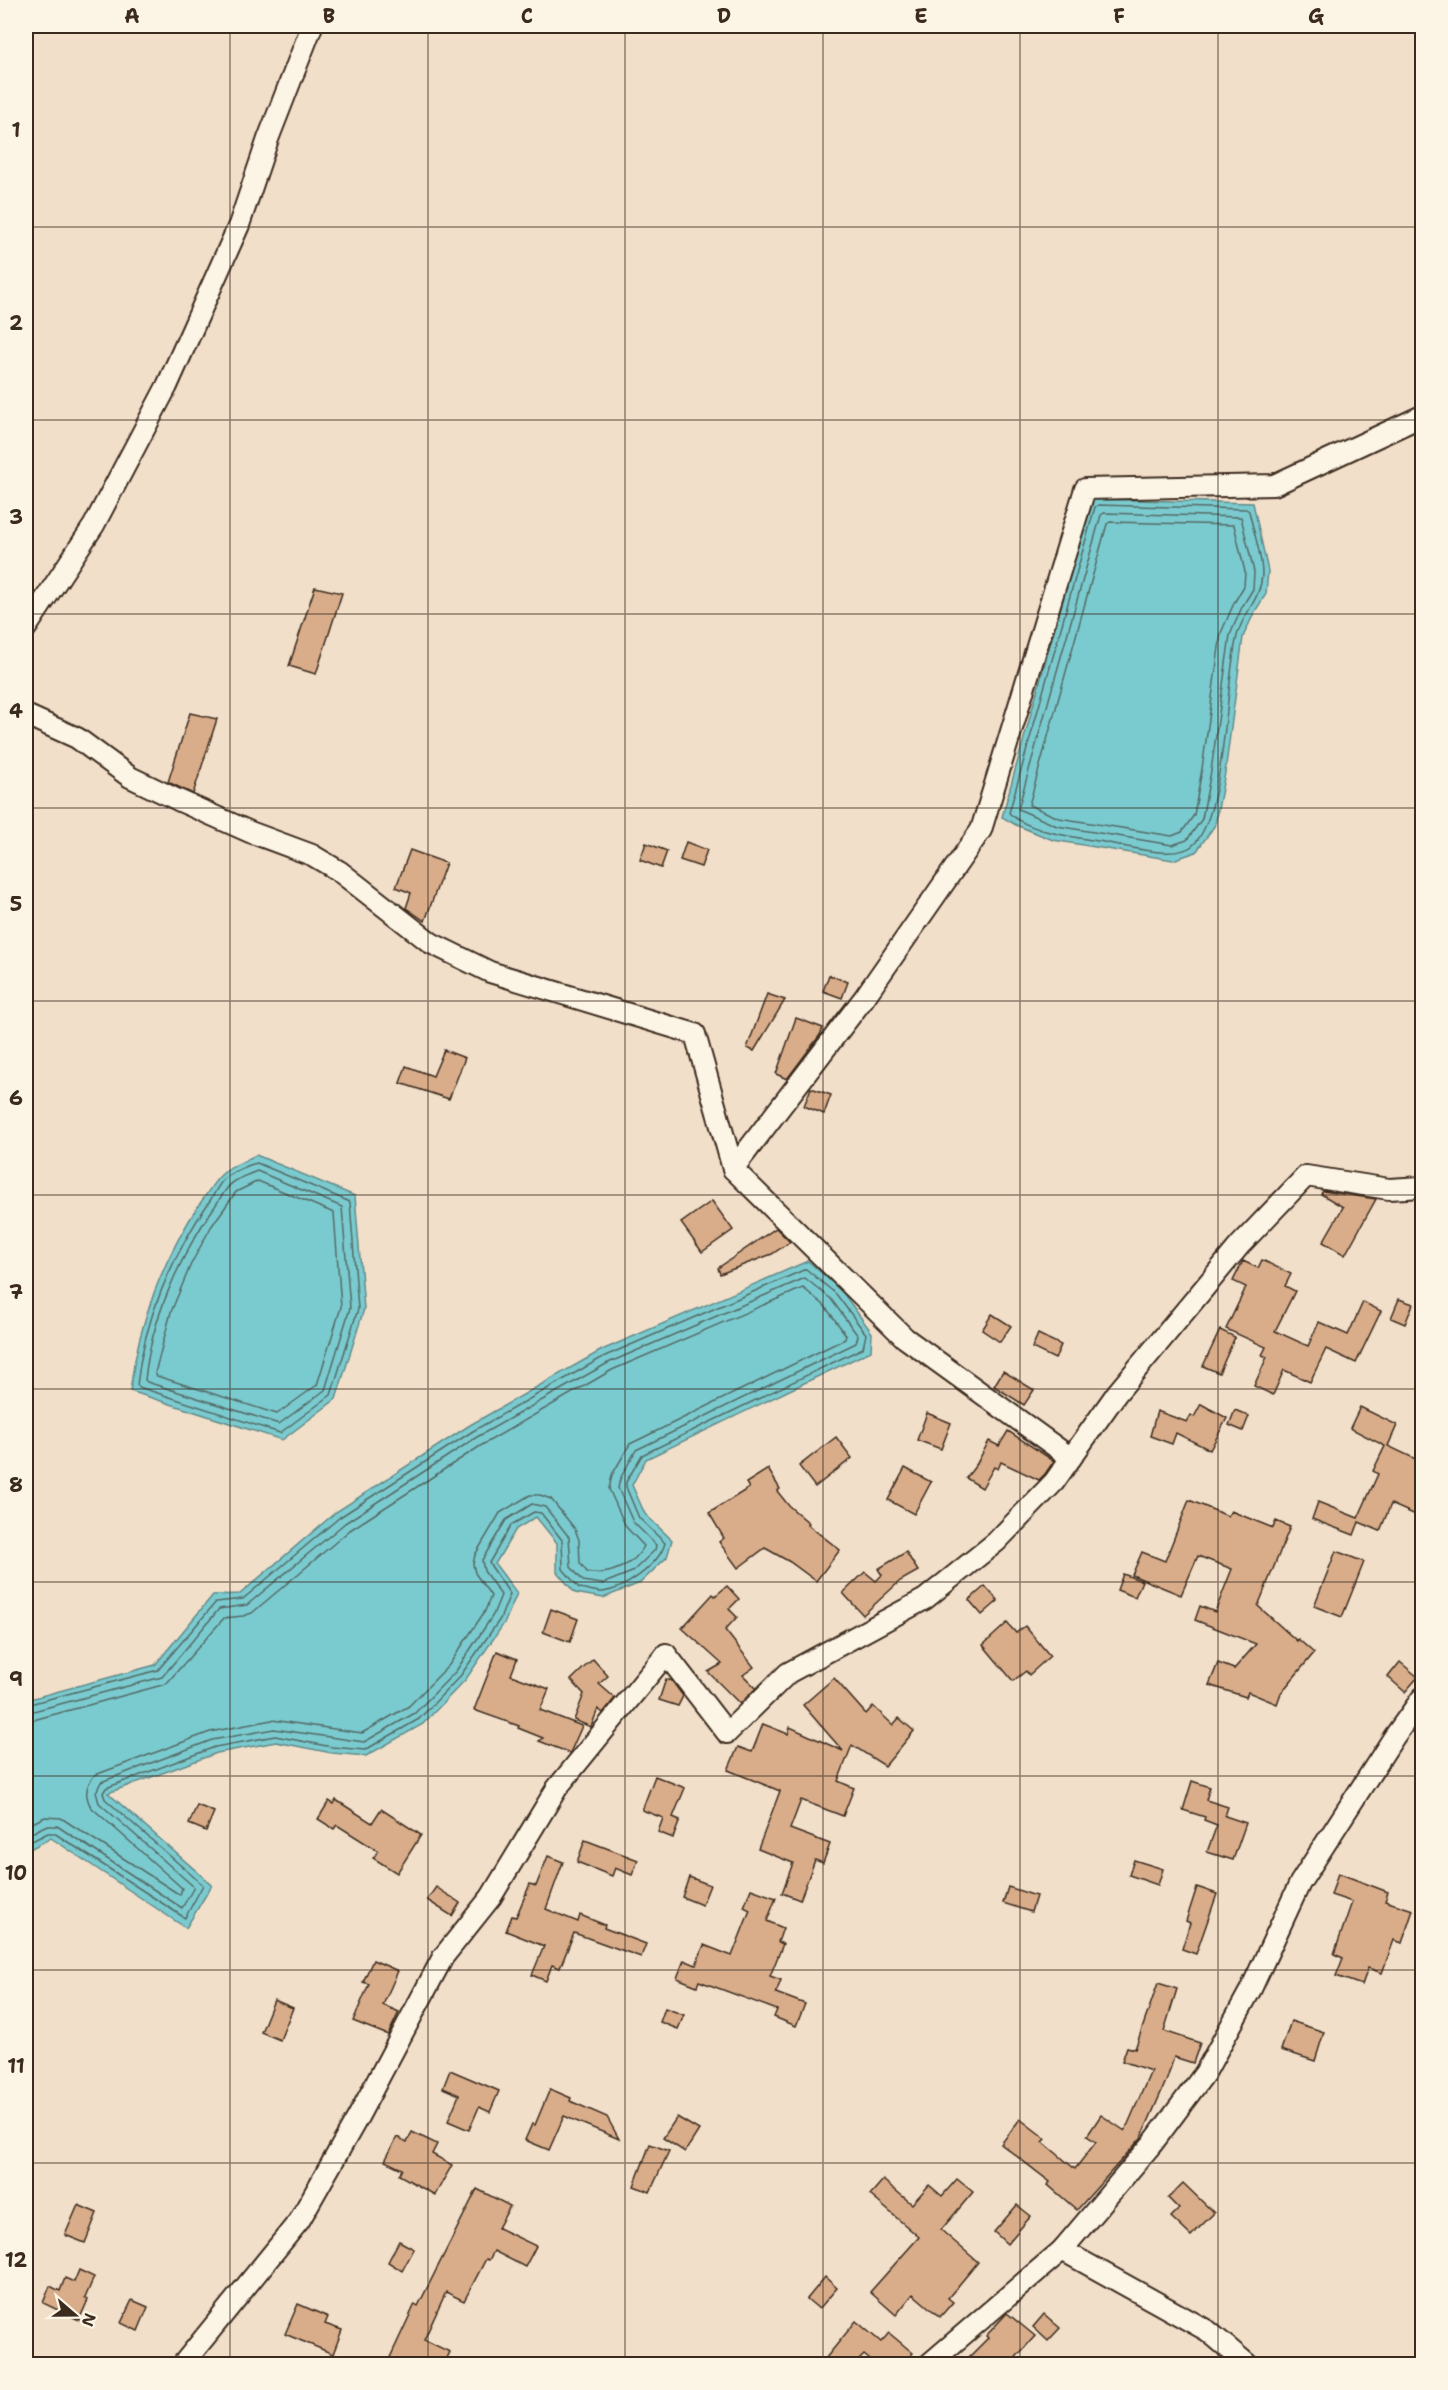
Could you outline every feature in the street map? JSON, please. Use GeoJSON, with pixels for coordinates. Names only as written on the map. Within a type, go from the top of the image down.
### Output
{"type":"FeatureCollection","features":[{"type":"Feature","properties":{"kind":"street"},"geometry":{"type":"LineString","coordinates":[[26,628],[93,525],[167,386],[239,225],[268,139],[312,26]]}},
{"type":"Feature","properties":{"kind":"street"},"geometry":{"type":"LineString","coordinates":[[733,1169],[864,998],[981,830],[1085,489],[1274,486],[1422,416]]}},
{"type":"Feature","properties":{"kind":"street"},"geometry":{"type":"LineString","coordinates":[[26,715],[77,738],[130,777],[250,832],[312,855],[339,871],[431,943],[490,972],[695,1034],[733,1169],[905,1338],[1071,1458]]}},
{"type":"Feature","properties":{"kind":"street"},"geometry":{"type":"LineString","coordinates":[[183,2364],[299,2221],[358,2117],[442,1957],[491,1897],[557,1788],[666,1654],[727,1732],[788,1673],[925,1599],[996,1542],[1054,1482],[1117,1393],[1240,1245],[1306,1176],[1389,1189],[1422,1187]]}},
{"type":"Feature","properties":{"kind":"street"},"geometry":{"type":"LineString","coordinates":[[929,2364],[1062,2250],[1152,2144],[1204,2073],[1251,1989],[1300,1883],[1394,1737],[1422,1698]]}},
{"type":"Feature","properties":{"kind":"street"},"geometry":{"type":"LineString","coordinates":[[1062,2250],[1208,2331],[1247,2364]]}},
{"type":"Feature","properties":{"kind":"water"},"geometry":{"type":"Polygon","coordinates":[[[1091,499],[1253,503],[1268,571],[1266,594],[1243,637],[1225,773],[1215,825],[1196,852],[1173,860],[1053,840],[1002,817],[1091,499]]]}},
{"type":"Feature","properties":{"kind":"water"},"geometry":{"type":"Polygon","coordinates":[[[256,1155],[355,1196],[364,1309],[336,1399],[282,1440],[130,1391],[139,1341],[154,1292],[187,1223],[223,1173],[256,1155]]]}},
{"type":"Feature","properties":{"kind":"water"},"geometry":{"type":"Polygon","coordinates":[[[808,1261],[841,1290],[872,1333],[871,1351],[646,1459],[632,1485],[645,1514],[672,1540],[667,1557],[640,1583],[603,1598],[575,1593],[557,1572],[557,1543],[536,1517],[516,1529],[495,1564],[517,1593],[505,1622],[466,1679],[423,1724],[366,1756],[332,1753],[276,1742],[217,1753],[108,1793],[212,1885],[186,1928],[51,1838],[26,1851],[26,1700],[155,1665],[213,1595],[240,1594],[336,1512],[470,1425],[602,1350],[808,1261]]]}},
{"type":"Feature","properties":{"kind":"building"},"geometry":{"type":"Polygon","coordinates":[[[315,587],[342,593],[316,674],[289,666],[315,587]]]}},
{"type":"Feature","properties":{"kind":"building"},"geometry":{"type":"Polygon","coordinates":[[[190,713],[217,719],[193,794],[168,782],[190,713]]]}},
{"type":"Feature","properties":{"kind":"building"},"geometry":{"type":"Polygon","coordinates":[[[686,842],[707,850],[701,867],[680,860],[686,842]]]}},
{"type":"Feature","properties":{"kind":"building"},"geometry":{"type":"Polygon","coordinates":[[[646,843],[667,851],[661,868],[640,860],[646,843]]]}},
{"type":"Feature","properties":{"kind":"building"},"geometry":{"type":"Polygon","coordinates":[[[410,850],[446,863],[425,921],[406,908],[411,893],[396,887],[410,850]]]}},
{"type":"Feature","properties":{"kind":"building"},"geometry":{"type":"Polygon","coordinates":[[[829,975],[848,982],[842,998],[823,991],[829,975]]]}},
{"type":"Feature","properties":{"kind":"building"},"geometry":{"type":"Polygon","coordinates":[[[767,994],[785,1000],[754,1051],[747,1048],[767,994]]]}},
{"type":"Feature","properties":{"kind":"building"},"geometry":{"type":"Polygon","coordinates":[[[796,1018],[823,1028],[787,1079],[776,1074],[796,1018]]]}},
{"type":"Feature","properties":{"kind":"building"},"geometry":{"type":"Polygon","coordinates":[[[444,1050],[465,1058],[449,1099],[400,1083],[406,1066],[433,1076],[444,1050]]]}},
{"type":"Feature","properties":{"kind":"building"},"geometry":{"type":"Polygon","coordinates":[[[811,1088],[831,1095],[824,1114],[804,1106],[811,1088]]]}},
{"type":"Feature","properties":{"kind":"building"},"geometry":{"type":"Polygon","coordinates":[[[1323,1191],[1376,1199],[1345,1255],[1323,1242],[1343,1207],[1321,1194],[1323,1191]]]}},
{"type":"Feature","properties":{"kind":"building"},"geometry":{"type":"Polygon","coordinates":[[[712,1201],[733,1230],[702,1252],[681,1223],[712,1201]]]}},
{"type":"Feature","properties":{"kind":"building"},"geometry":{"type":"Polygon","coordinates":[[[776,1228],[790,1242],[772,1254],[720,1274],[718,1268],[776,1228]]]}},
{"type":"Feature","properties":{"kind":"building"},"geometry":{"type":"Polygon","coordinates":[[[1262,1260],[1291,1274],[1285,1286],[1295,1291],[1275,1331],[1308,1346],[1319,1322],[1348,1335],[1363,1302],[1381,1311],[1356,1363],[1326,1349],[1310,1382],[1284,1370],[1273,1395],[1254,1386],[1267,1357],[1262,1355],[1266,1347],[1226,1329],[1246,1287],[1233,1281],[1243,1261],[1258,1268],[1262,1260]]]}},
{"type":"Feature","properties":{"kind":"building"},"geometry":{"type":"Polygon","coordinates":[[[1399,1299],[1413,1304],[1405,1324],[1391,1318],[1399,1299]]]}},
{"type":"Feature","properties":{"kind":"building"},"geometry":{"type":"Polygon","coordinates":[[[992,1314],[1011,1326],[1000,1342],[982,1330],[992,1314]]]}},
{"type":"Feature","properties":{"kind":"building"},"geometry":{"type":"Polygon","coordinates":[[[1220,1330],[1235,1337],[1219,1373],[1203,1366],[1220,1330]]]}},
{"type":"Feature","properties":{"kind":"building"},"geometry":{"type":"Polygon","coordinates":[[[1038,1334],[1061,1345],[1055,1359],[1032,1348],[1038,1334]]]}},
{"type":"Feature","properties":{"kind":"building"},"geometry":{"type":"Polygon","coordinates":[[[1003,1371],[1034,1390],[1024,1405],[994,1386],[1003,1371]]]}},
{"type":"Feature","properties":{"kind":"building"},"geometry":{"type":"Polygon","coordinates":[[[1201,1404],[1227,1418],[1210,1450],[1176,1433],[1172,1444],[1150,1436],[1157,1411],[1187,1422],[1191,1415],[1194,1417],[1201,1404]]]}},
{"type":"Feature","properties":{"kind":"building"},"geometry":{"type":"Polygon","coordinates":[[[1360,1407],[1397,1425],[1388,1446],[1422,1462],[1422,1506],[1418,1516],[1391,1504],[1380,1531],[1359,1522],[1354,1535],[1312,1519],[1318,1502],[1358,1518],[1378,1474],[1373,1471],[1385,1446],[1350,1428],[1360,1407]]]}},
{"type":"Feature","properties":{"kind":"building"},"geometry":{"type":"Polygon","coordinates":[[[1235,1410],[1249,1416],[1243,1431],[1229,1425],[1235,1410]]]}},
{"type":"Feature","properties":{"kind":"building"},"geometry":{"type":"Polygon","coordinates":[[[927,1413],[951,1423],[941,1449],[917,1440],[927,1413]]]}},
{"type":"Feature","properties":{"kind":"building"},"geometry":{"type":"Polygon","coordinates":[[[1008,1431],[1054,1461],[1045,1474],[1039,1480],[1001,1462],[998,1469],[994,1467],[982,1488],[966,1478],[989,1441],[999,1446],[1008,1431]]]}},
{"type":"Feature","properties":{"kind":"building"},"geometry":{"type":"Polygon","coordinates":[[[836,1437],[852,1458],[815,1487],[799,1466],[836,1437]]]}},
{"type":"Feature","properties":{"kind":"building"},"geometry":{"type":"Polygon","coordinates":[[[905,1468],[931,1482],[914,1514],[888,1500],[905,1468]]]}},
{"type":"Feature","properties":{"kind":"building"},"geometry":{"type":"Polygon","coordinates":[[[768,1469],[780,1489],[777,1491],[789,1506],[809,1523],[808,1525],[840,1550],[816,1581],[790,1562],[765,1548],[738,1568],[719,1542],[724,1538],[709,1513],[749,1488],[746,1483],[768,1469]]]}},
{"type":"Feature","properties":{"kind":"building"},"geometry":{"type":"Polygon","coordinates":[[[1189,1500],[1228,1516],[1231,1511],[1273,1528],[1276,1521],[1290,1527],[1258,1606],[1314,1653],[1281,1693],[1277,1704],[1248,1692],[1246,1697],[1209,1685],[1218,1663],[1234,1669],[1256,1644],[1195,1620],[1200,1606],[1215,1612],[1232,1569],[1198,1556],[1181,1595],[1132,1575],[1142,1552],[1165,1561],[1189,1500]]]}},
{"type":"Feature","properties":{"kind":"building"},"geometry":{"type":"Polygon","coordinates":[[[1336,1551],[1364,1562],[1342,1617],[1314,1606],[1336,1551]]]}},
{"type":"Feature","properties":{"kind":"building"},"geometry":{"type":"Polygon","coordinates":[[[906,1552],[918,1571],[900,1581],[863,1615],[843,1593],[865,1572],[876,1581],[882,1575],[878,1569],[906,1552]]]}},
{"type":"Feature","properties":{"kind":"building"},"geometry":{"type":"Polygon","coordinates":[[[1123,1574],[1142,1581],[1135,1597],[1117,1590],[1123,1574]]]}},
{"type":"Feature","properties":{"kind":"building"},"geometry":{"type":"Polygon","coordinates":[[[727,1586],[739,1599],[729,1609],[737,1617],[725,1630],[754,1667],[743,1675],[756,1688],[740,1704],[708,1672],[722,1664],[682,1628],[713,1594],[715,1596],[727,1586]]]}},
{"type":"Feature","properties":{"kind":"building"},"geometry":{"type":"Polygon","coordinates":[[[985,1586],[998,1601],[982,1615],[969,1600],[985,1586]]]}},
{"type":"Feature","properties":{"kind":"building"},"geometry":{"type":"Polygon","coordinates":[[[551,1609],[578,1619],[570,1642],[543,1632],[551,1609]]]}},
{"type":"Feature","properties":{"kind":"building"},"geometry":{"type":"Polygon","coordinates":[[[1007,1623],[1016,1633],[1025,1626],[1050,1656],[1029,1675],[1026,1671],[1013,1681],[983,1645],[1007,1623]]]}},
{"type":"Feature","properties":{"kind":"building"},"geometry":{"type":"Polygon","coordinates":[[[497,1651],[517,1659],[511,1675],[549,1689],[540,1710],[582,1726],[570,1753],[539,1741],[543,1738],[518,1728],[519,1726],[474,1710],[497,1651]]]}},
{"type":"Feature","properties":{"kind":"building"},"geometry":{"type":"Polygon","coordinates":[[[593,1659],[608,1676],[599,1684],[615,1698],[603,1713],[598,1709],[591,1727],[574,1720],[584,1694],[571,1680],[593,1659]]]}},
{"type":"Feature","properties":{"kind":"building"},"geometry":{"type":"Polygon","coordinates":[[[1400,1662],[1418,1677],[1405,1692],[1388,1677],[1400,1662]]]}},
{"type":"Feature","properties":{"kind":"building"},"geometry":{"type":"Polygon","coordinates":[[[834,1678],[866,1714],[873,1706],[893,1725],[899,1718],[914,1731],[885,1766],[852,1745],[838,1781],[854,1788],[843,1816],[801,1800],[790,1829],[830,1844],[823,1863],[815,1860],[800,1900],[782,1893],[793,1863],[758,1849],[780,1791],[728,1770],[738,1747],[752,1752],[763,1724],[788,1734],[790,1727],[843,1751],[803,1705],[834,1678]]]}},
{"type":"Feature","properties":{"kind":"building"},"geometry":{"type":"Polygon","coordinates":[[[666,1679],[672,1681],[683,1696],[678,1706],[659,1700],[666,1679]]]}},
{"type":"Feature","properties":{"kind":"building"},"geometry":{"type":"Polygon","coordinates":[[[655,1776],[685,1788],[673,1817],[680,1820],[673,1838],[658,1832],[663,1818],[642,1810],[655,1776]]]}},
{"type":"Feature","properties":{"kind":"building"},"geometry":{"type":"Polygon","coordinates":[[[1192,1781],[1210,1787],[1206,1800],[1228,1807],[1225,1816],[1246,1823],[1233,1860],[1207,1852],[1217,1825],[1204,1820],[1205,1817],[1183,1810],[1192,1781]]]}},
{"type":"Feature","properties":{"kind":"building"},"geometry":{"type":"Polygon","coordinates":[[[336,1800],[372,1823],[381,1809],[421,1835],[397,1873],[373,1858],[378,1851],[337,1825],[334,1829],[318,1819],[329,1801],[334,1804],[336,1800]]]}},
{"type":"Feature","properties":{"kind":"building"},"geometry":{"type":"Polygon","coordinates":[[[197,1805],[214,1812],[206,1831],[189,1824],[197,1805]]]}},
{"type":"Feature","properties":{"kind":"building"},"geometry":{"type":"Polygon","coordinates":[[[585,1840],[638,1860],[632,1875],[615,1868],[612,1876],[577,1862],[585,1840]]]}},
{"type":"Feature","properties":{"kind":"building"},"geometry":{"type":"Polygon","coordinates":[[[548,1856],[563,1862],[546,1909],[578,1922],[580,1915],[605,1925],[604,1928],[646,1944],[641,1957],[574,1933],[560,1968],[552,1965],[546,1981],[532,1975],[544,1946],[506,1931],[512,1916],[516,1917],[530,1884],[536,1886],[548,1856]]]}},
{"type":"Feature","properties":{"kind":"building"},"geometry":{"type":"Polygon","coordinates":[[[1134,1860],[1163,1869],[1158,1885],[1129,1875],[1134,1860]]]}},
{"type":"Feature","properties":{"kind":"building"},"geometry":{"type":"Polygon","coordinates":[[[1338,1873],[1388,1892],[1385,1901],[1413,1910],[1402,1943],[1394,1940],[1382,1973],[1368,1968],[1362,1985],[1336,1976],[1343,1958],[1334,1954],[1352,1902],[1331,1895],[1338,1873]]]}},
{"type":"Feature","properties":{"kind":"building"},"geometry":{"type":"Polygon","coordinates":[[[689,1877],[710,1885],[702,1905],[682,1897],[689,1877]]]}},
{"type":"Feature","properties":{"kind":"building"},"geometry":{"type":"Polygon","coordinates":[[[436,1887],[460,1903],[452,1916],[427,1900],[436,1887]]]}},
{"type":"Feature","properties":{"kind":"building"},"geometry":{"type":"Polygon","coordinates":[[[1008,1887],[1036,1896],[1031,1912],[1003,1903],[1008,1887]]]}},
{"type":"Feature","properties":{"kind":"building"},"geometry":{"type":"Polygon","coordinates":[[[1197,1887],[1217,1894],[1196,1954],[1182,1949],[1190,1923],[1186,1921],[1197,1887]]]}},
{"type":"Feature","properties":{"kind":"building"},"geometry":{"type":"Polygon","coordinates":[[[751,1889],[776,1898],[767,1921],[783,1928],[778,1942],[783,1944],[770,1976],[781,1980],[776,1993],[805,2004],[796,2026],[774,2017],[777,2010],[699,1981],[697,1986],[677,1978],[684,1960],[696,1965],[704,1945],[732,1956],[750,1910],[744,1907],[751,1889]]]}},
{"type":"Feature","properties":{"kind":"building"},"geometry":{"type":"Polygon","coordinates":[[[373,1960],[398,1971],[383,2005],[399,2012],[388,2035],[353,2021],[369,1984],[363,1982],[373,1960]]]}},
{"type":"Feature","properties":{"kind":"building"},"geometry":{"type":"Polygon","coordinates":[[[1158,1983],[1177,1989],[1164,2031],[1200,2043],[1193,2063],[1174,2057],[1167,2079],[1141,2138],[1077,2210],[1048,2185],[1050,2182],[1001,2144],[1020,2119],[1046,2139],[1043,2142],[1075,2169],[1096,2142],[1087,2136],[1101,2115],[1125,2131],[1151,2071],[1122,2061],[1127,2047],[1135,2049],[1158,1983]]]}},
{"type":"Feature","properties":{"kind":"building"},"geometry":{"type":"Polygon","coordinates":[[[274,2000],[293,2008],[280,2040],[261,2032],[274,2000]]]}},
{"type":"Feature","properties":{"kind":"building"},"geometry":{"type":"Polygon","coordinates":[[[665,2008],[684,2015],[678,2029],[660,2022],[665,2008]]]}},
{"type":"Feature","properties":{"kind":"building"},"geometry":{"type":"Polygon","coordinates":[[[1291,2021],[1324,2032],[1315,2061],[1281,2050],[1291,2021]]]}},
{"type":"Feature","properties":{"kind":"building"},"geometry":{"type":"Polygon","coordinates":[[[450,2070],[499,2091],[490,2112],[479,2107],[469,2130],[448,2121],[459,2095],[443,2088],[450,2070]]]}},
{"type":"Feature","properties":{"kind":"building"},"geometry":{"type":"Polygon","coordinates":[[[550,2089],[571,2098],[570,2101],[607,2117],[619,2139],[564,2116],[549,2150],[525,2140],[532,2124],[535,2125],[550,2089]]]}},
{"type":"Feature","properties":{"kind":"building"},"geometry":{"type":"Polygon","coordinates":[[[677,2117],[699,2130],[685,2152],[663,2138],[677,2117]]]}},
{"type":"Feature","properties":{"kind":"building"},"geometry":{"type":"Polygon","coordinates":[[[412,2132],[437,2144],[432,2154],[452,2165],[435,2195],[399,2175],[402,2169],[385,2161],[397,2137],[407,2142],[412,2132]]]}},
{"type":"Feature","properties":{"kind":"building"},"geometry":{"type":"Polygon","coordinates":[[[650,2144],[669,2151],[650,2192],[634,2186],[650,2144]]]}},
{"type":"Feature","properties":{"kind":"building"},"geometry":{"type":"Polygon","coordinates":[[[957,2179],[973,2192],[941,2230],[978,2262],[948,2298],[953,2302],[940,2317],[913,2294],[896,2315],[870,2292],[919,2237],[870,2195],[883,2180],[912,2204],[929,2185],[942,2196],[957,2179]]]}},
{"type":"Feature","properties":{"kind":"building"},"geometry":{"type":"Polygon","coordinates":[[[1183,2183],[1214,2213],[1191,2236],[1171,2217],[1179,2209],[1168,2198],[1183,2183]]]}},
{"type":"Feature","properties":{"kind":"building"},"geometry":{"type":"Polygon","coordinates":[[[477,2189],[510,2206],[498,2228],[536,2246],[525,2267],[494,2251],[489,2260],[486,2259],[464,2301],[446,2292],[424,2340],[450,2352],[444,2364],[387,2364],[415,2304],[418,2306],[477,2189]]]}},
{"type":"Feature","properties":{"kind":"building"},"geometry":{"type":"Polygon","coordinates":[[[78,2205],[97,2213],[85,2243],[65,2235],[78,2205]]]}},
{"type":"Feature","properties":{"kind":"building"},"geometry":{"type":"Polygon","coordinates":[[[1017,2205],[1031,2216],[1007,2244],[994,2232],[1017,2205]]]}},
{"type":"Feature","properties":{"kind":"building"},"geometry":{"type":"Polygon","coordinates":[[[399,2241],[414,2249],[402,2271],[388,2262],[399,2241]]]}},
{"type":"Feature","properties":{"kind":"building"},"geometry":{"type":"Polygon","coordinates":[[[79,2270],[94,2277],[85,2298],[88,2300],[79,2320],[43,2303],[50,2286],[60,2291],[65,2278],[74,2282],[79,2270]]]}},
{"type":"Feature","properties":{"kind":"building"},"geometry":{"type":"Polygon","coordinates":[[[825,2277],[837,2288],[819,2309],[807,2299],[825,2277]]]}},
{"type":"Feature","properties":{"kind":"building"},"geometry":{"type":"Polygon","coordinates":[[[132,2300],[148,2307],[138,2331],[121,2323],[132,2300]]]}},
{"type":"Feature","properties":{"kind":"building"},"geometry":{"type":"Polygon","coordinates":[[[298,2304],[328,2317],[325,2324],[342,2330],[333,2354],[285,2334],[298,2304]]]}},
{"type":"Feature","properties":{"kind":"building"},"geometry":{"type":"Polygon","coordinates":[[[1007,2313],[1035,2336],[1010,2364],[962,2364],[988,2338],[986,2336],[1007,2313]]]}},
{"type":"Feature","properties":{"kind":"building"},"geometry":{"type":"Polygon","coordinates":[[[1044,2314],[1060,2328],[1048,2341],[1033,2327],[1044,2314]]]}},
{"type":"Feature","properties":{"kind":"building"},"geometry":{"type":"Polygon","coordinates":[[[856,2321],[881,2342],[889,2333],[913,2353],[903,2364],[875,2364],[864,2355],[855,2364],[821,2364],[856,2321]]]}}]}
